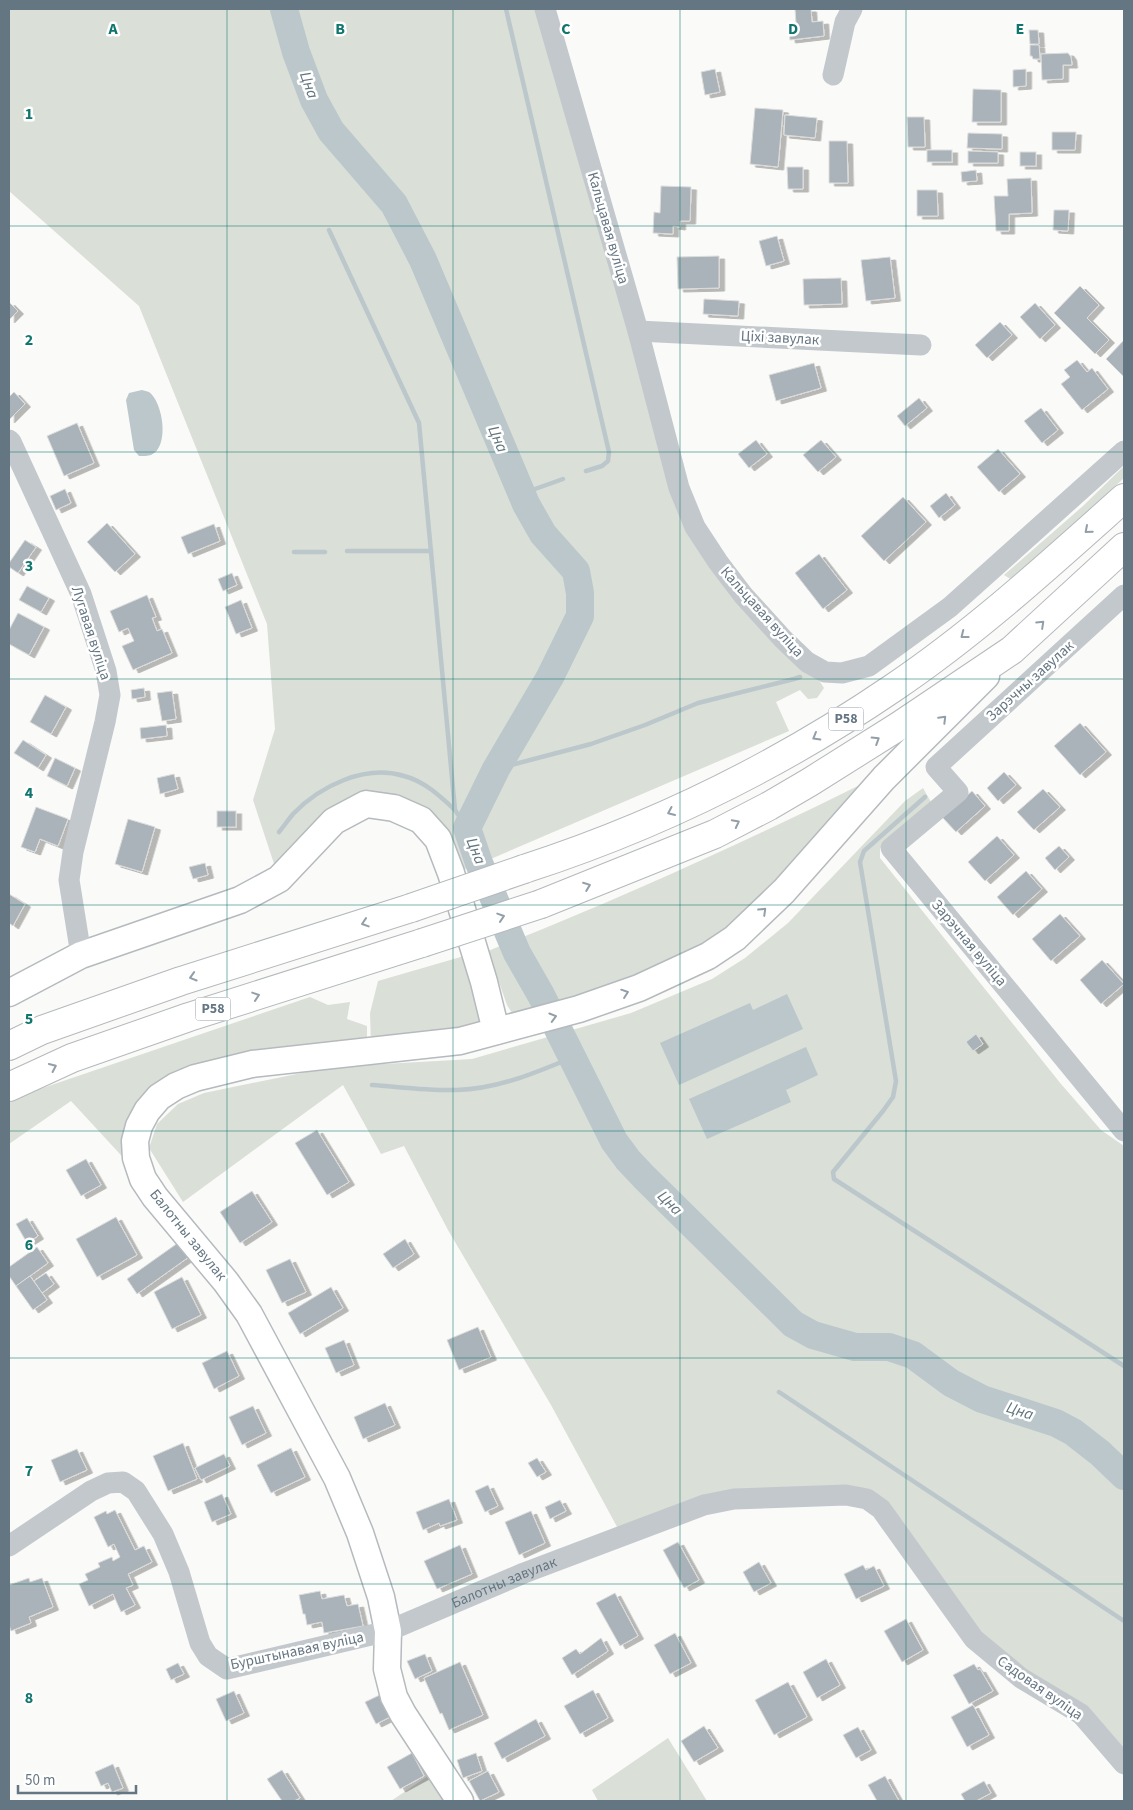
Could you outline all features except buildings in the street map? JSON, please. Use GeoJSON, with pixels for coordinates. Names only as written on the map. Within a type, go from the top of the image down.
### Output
{"type":"FeatureCollection","features":[{"type":"Feature","properties":{"kind":"highway","name":"Р58"},"geometry":{"type":"LineString","coordinates":[[9,1046],[42,1030],[172,984],[412,908],[568,855],[675,810],[767,765],[831,729],[894,688],[936,657],[1016,593],[1124,498]]}},
{"type":"Feature","properties":{"kind":"highway","name":"Р58"},"geometry":{"type":"LineString","coordinates":[[9,1087],[72,1058],[189,1017],[541,904],[715,834],[769,806],[900,726],[1012,650],[1124,547]]}},
{"type":"Feature","properties":{"kind":"main road","name":"Балотны завулак"},"geometry":{"type":"LineString","coordinates":[[460,1801],[403,1714],[394,1697],[387,1669],[388,1631],[381,1597],[360,1533],[337,1478],[249,1314],[226,1282],[155,1197],[143,1179],[136,1158],[135,1141],[139,1126],[159,1097],[176,1086],[195,1078],[252,1064],[312,1056],[438,1045],[460,1041],[579,1009],[639,988],[708,956],[735,938],[784,891],[884,778],[1012,650]]}},
{"type":"Feature","properties":{"kind":"main road"},"geometry":{"type":"LineString","coordinates":[[9,993],[81,955],[240,900],[279,879],[334,822],[366,804],[394,808],[421,820],[438,839],[451,873],[484,982],[496,1031]]}},
{"type":"Feature","properties":{"kind":"street","name":"Кальцавая вуліца"},"geometry":{"type":"LineString","coordinates":[[545,9],[638,331],[680,488],[695,527],[743,595],[776,632],[807,662],[825,672],[842,673],[869,666],[942,613],[1124,451]]}},
{"type":"Feature","properties":{"kind":"street"},"geometry":{"type":"LineString","coordinates":[[833,75],[846,22],[852,9]]}},
{"type":"Feature","properties":{"kind":"street","name":"Ціхі завулак"},"geometry":{"type":"LineString","coordinates":[[638,331],[921,345]]}},
{"type":"Feature","properties":{"kind":"street","name":"Лугавая вуліца"},"geometry":{"type":"LineString","coordinates":[[9,440],[81,594],[106,671],[110,695],[73,852],[69,880],[81,955]]}},
{"type":"Feature","properties":{"kind":"street","name":"Зарэчны завулак"},"geometry":{"type":"LineString","coordinates":[[936,767],[1124,595]]}},
{"type":"Feature","properties":{"kind":"street","name":"Зарэчная вуліца"},"geometry":{"type":"LineString","coordinates":[[936,767],[958,792],[891,848],[1124,1131]]}},
{"type":"Feature","properties":{"kind":"street","name":"Бурштынавая вуліца"},"geometry":{"type":"LineString","coordinates":[[9,1546],[91,1491],[108,1483],[123,1482],[136,1491],[164,1534],[179,1572],[200,1644],[208,1656],[227,1669],[388,1631]]}},
{"type":"Feature","properties":{"kind":"street","name":"Балотны завулак"},"geometry":{"type":"LineString","coordinates":[[388,1631],[524,1572],[704,1505],[734,1499],[846,1495],[867,1499],[881,1509],[974,1638]]}},
{"type":"Feature","properties":{"kind":"street","name":"Садовая вуліца"},"geometry":{"type":"LineString","coordinates":[[974,1638],[1020,1678],[1081,1714],[1124,1764]]}},
{"type":"Feature","properties":{"kind":"shaded area"},"geometry":{"type":"Polygon","coordinates":[[[9,9],[545,9],[695,527],[807,662],[824,688],[817,698],[808,699],[800,690],[776,702],[789,731],[472,867],[451,873],[438,839],[367,804],[279,879],[253,800],[275,729],[267,624],[139,306],[9,191],[9,9]]]}},
{"type":"Feature","properties":{"kind":"shaded area"},"geometry":{"type":"Polygon","coordinates":[[[142,390],[149,392],[154,397],[161,414],[162,424],[161,443],[157,450],[147,456],[139,456],[134,450],[126,400],[129,393],[142,390]]]}},
{"type":"Feature","properties":{"kind":"shaded area"},"geometry":{"type":"Polygon","coordinates":[[[1124,466],[1124,478],[1012,580],[1004,575],[1083,506],[1124,466]]]}},
{"type":"Feature","properties":{"kind":"shaded area"},"geometry":{"type":"Polygon","coordinates":[[[870,780],[744,917],[702,947],[665,967],[519,1016],[512,1013],[507,1005],[488,951],[681,870],[870,780]]]}},
{"type":"Feature","properties":{"kind":"shaded area"},"geometry":{"type":"Polygon","coordinates":[[[923,788],[931,802],[880,848],[880,858],[1061,1084],[1101,1130],[1124,1146],[1124,1764],[1021,1678],[867,1499],[734,1499],[622,1536],[551,1405],[448,1230],[404,1146],[381,1154],[343,1085],[183,1202],[149,1148],[157,1124],[178,1104],[204,1093],[331,1067],[472,1059],[631,1013],[712,979],[745,958],[788,923],[905,801],[923,788]]]}},
{"type":"Feature","properties":{"kind":"shaded area"},"geometry":{"type":"Polygon","coordinates":[[[464,956],[483,1016],[477,1027],[371,1044],[370,1013],[378,981],[464,956]]]}},
{"type":"Feature","properties":{"kind":"shaded area"},"geometry":{"type":"Polygon","coordinates":[[[787,994],[803,1029],[679,1085],[660,1043],[750,1003],[753,1010],[787,994]]]}},
{"type":"Feature","properties":{"kind":"shaded area"},"geometry":{"type":"Polygon","coordinates":[[[310,997],[328,1005],[350,1002],[347,1019],[367,1026],[367,1051],[228,1069],[147,1111],[143,1179],[71,1101],[9,1144],[9,1102],[28,1093],[310,997]]]}},
{"type":"Feature","properties":{"kind":"shaded area"},"geometry":{"type":"Polygon","coordinates":[[[806,1047],[818,1075],[786,1090],[791,1102],[707,1139],[689,1099],[806,1047]]]}},
{"type":"Feature","properties":{"kind":"shaded area"},"geometry":{"type":"Polygon","coordinates":[[[668,1738],[707,1801],[598,1801],[592,1790],[668,1738]]]}},
{"type":"Feature","properties":{"kind":"shaded area"},"geometry":{"type":"Polygon","coordinates":[[[428,1776],[453,1801],[391,1801],[428,1776]]]}},
{"type":"Feature","properties":{"kind":"waterway","name":"Цна"},"geometry":{"type":"LineString","coordinates":[[284,9],[296,52],[314,100],[331,131],[394,204],[423,260],[526,504],[543,534],[576,571],[580,593],[580,616],[550,677],[496,769],[467,828],[479,863],[517,953],[541,995],[614,1141],[644,1177],[793,1324],[813,1335],[855,1347],[889,1347],[913,1355],[951,1383],[982,1399],[1056,1423],[1073,1432],[1100,1453],[1124,1476]]}},
{"type":"Feature","properties":{"kind":"waterway"},"geometry":{"type":"LineString","coordinates":[[506,9],[609,452],[608,461],[602,466],[586,471]]}},
{"type":"Feature","properties":{"kind":"waterway"},"geometry":{"type":"LineString","coordinates":[[329,230],[419,423],[455,810],[467,828]]}},
{"type":"Feature","properties":{"kind":"waterway"},"geometry":{"type":"LineString","coordinates":[[521,494],[563,479]]}},
{"type":"Feature","properties":{"kind":"waterway"},"geometry":{"type":"LineString","coordinates":[[347,551],[431,551]]}},
{"type":"Feature","properties":{"kind":"waterway"},"geometry":{"type":"LineString","coordinates":[[294,552],[325,552]]}},
{"type":"Feature","properties":{"kind":"waterway"},"geometry":{"type":"LineString","coordinates":[[496,769],[591,744],[645,725],[698,703],[800,677]]}},
{"type":"Feature","properties":{"kind":"waterway"},"geometry":{"type":"LineString","coordinates":[[279,832],[293,814],[316,795],[344,780],[374,773],[389,773],[418,781],[438,794],[455,810]]}},
{"type":"Feature","properties":{"kind":"waterway"},"geometry":{"type":"LineString","coordinates":[[925,797],[864,851],[860,862],[896,1081],[893,1097],[833,1172],[834,1179],[1124,1366]]}},
{"type":"Feature","properties":{"kind":"waterway"},"geometry":{"type":"LineString","coordinates":[[372,1085],[436,1090],[487,1087],[516,1079],[571,1058]]}},
{"type":"Feature","properties":{"kind":"waterway"},"geometry":{"type":"LineString","coordinates":[[779,1392],[1124,1621]]}}]}
